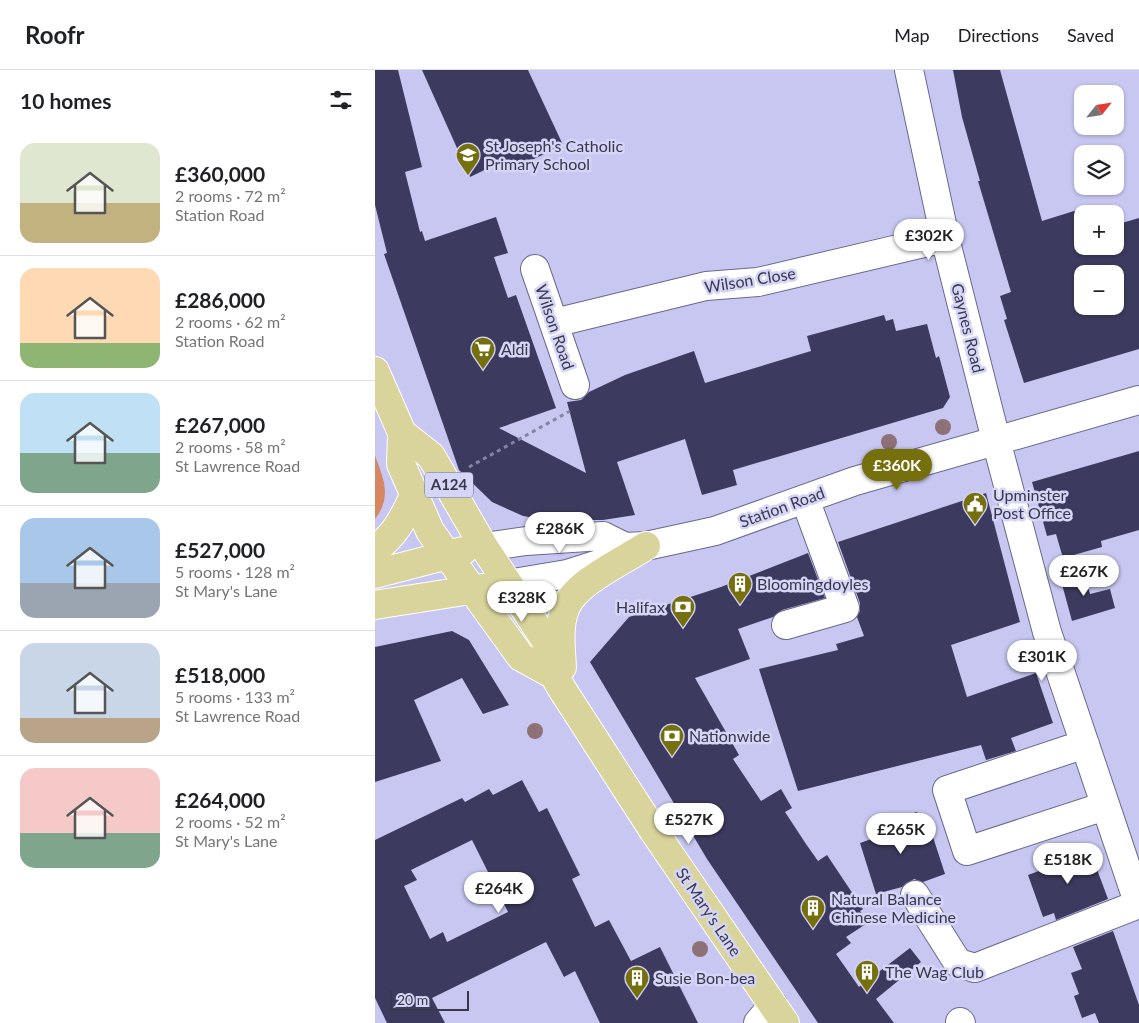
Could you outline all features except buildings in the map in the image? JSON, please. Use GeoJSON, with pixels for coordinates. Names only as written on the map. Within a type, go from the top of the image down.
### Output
{"type":"FeatureCollection","features":[{"type":"Feature","properties":{"kind":"main road","name":"St Mary's Lane"},"geometry":{"type":"LineString","coordinates":[[375,371],[402,433],[401,464],[430,531],[521,657],[558,682]]}},
{"type":"Feature","properties":{"kind":"main road","name":"St Mary's Lane"},"geometry":{"type":"LineString","coordinates":[[402,433],[431,456],[484,547],[529,612],[546,641],[558,682],[772,1017]]}},
{"type":"Feature","properties":{"kind":"main road"},"geometry":{"type":"LineString","coordinates":[[375,550],[390,539],[399,526],[414,496]]}},
{"type":"Feature","properties":{"kind":"main road"},"geometry":{"type":"LineString","coordinates":[[558,682],[560,634],[565,609],[572,596],[635,546]]}},
{"type":"Feature","properties":{"kind":"main road"},"geometry":{"type":"LineString","coordinates":[[375,574],[447,554],[484,547]]}},
{"type":"Feature","properties":{"kind":"main road"},"geometry":{"type":"LineString","coordinates":[[375,605],[508,584]]}},
{"type":"Feature","properties":{"kind":"street","name":"Gaynes Road"},"geometry":{"type":"LineString","coordinates":[[909,70],[945,238],[1047,632],[1139,905]]}},
{"type":"Feature","properties":{"kind":"street","name":"Wilson Close"},"geometry":{"type":"LineString","coordinates":[[554,323],[706,286],[758,282],[945,238]]}},
{"type":"Feature","properties":{"kind":"street","name":"Wilson Road"},"geometry":{"type":"LineString","coordinates":[[535,270],[575,385]]}},
{"type":"Feature","properties":{"kind":"street","name":"Station Road"},"geometry":{"type":"LineString","coordinates":[[508,584],[567,574],[611,560],[635,546],[715,531],[855,481],[1139,400]]}},
{"type":"Feature","properties":{"kind":"street"},"geometry":{"type":"LineString","coordinates":[[786,625],[845,608],[805,499]]}},
{"type":"Feature","properties":{"kind":"street"},"geometry":{"type":"LineString","coordinates":[[484,547],[526,541],[603,536],[635,546]]}},
{"type":"Feature","properties":{"kind":"street"},"geometry":{"type":"LineString","coordinates":[[1085,744],[947,790],[967,851],[1105,806]]}},
{"type":"Feature","properties":{"kind":"street"},"geometry":{"type":"LineString","coordinates":[[915,895],[958,963],[975,968],[1139,905]]}},
{"type":"Feature","properties":{"kind":"path"},"geometry":{"type":"LineString","coordinates":[[467,468],[574,409],[575,385]]}},
{"type":"Feature","properties":{"kind":"shaded area"},"geometry":{"type":"Polygon","coordinates":[[[375,456],[381,472],[385,495],[380,511],[375,519],[375,456]]]}},
{"type":"Feature","properties":{"kind":"place","name":"St Joseph's Catholic Primary School"},"geometry":{"type":"Point","coordinates":[468,176]}},
{"type":"Feature","properties":{"kind":"place","name":"Aldi"},"geometry":{"type":"Point","coordinates":[483,370]}},
{"type":"Feature","properties":{"kind":"place","name":"Upminster Post Office"},"geometry":{"type":"Point","coordinates":[975,525]}},
{"type":"Feature","properties":{"kind":"place","name":"Bloomingdoyles"},"geometry":{"type":"Point","coordinates":[740,605]}},
{"type":"Feature","properties":{"kind":"place","name":"Halifax"},"geometry":{"type":"Point","coordinates":[683,628]}},
{"type":"Feature","properties":{"kind":"place","name":"Nationwide"},"geometry":{"type":"Point","coordinates":[672,757]}},
{"type":"Feature","properties":{"kind":"place","name":"Natural Balance Chinese Medicine"},"geometry":{"type":"Point","coordinates":[813,929]}},
{"type":"Feature","properties":{"kind":"place","name":"The Wag Club"},"geometry":{"type":"Point","coordinates":[867,993]}},
{"type":"Feature","properties":{"kind":"place","name":"Susie Bon-bea"},"geometry":{"type":"Point","coordinates":[637,999]}}]}
